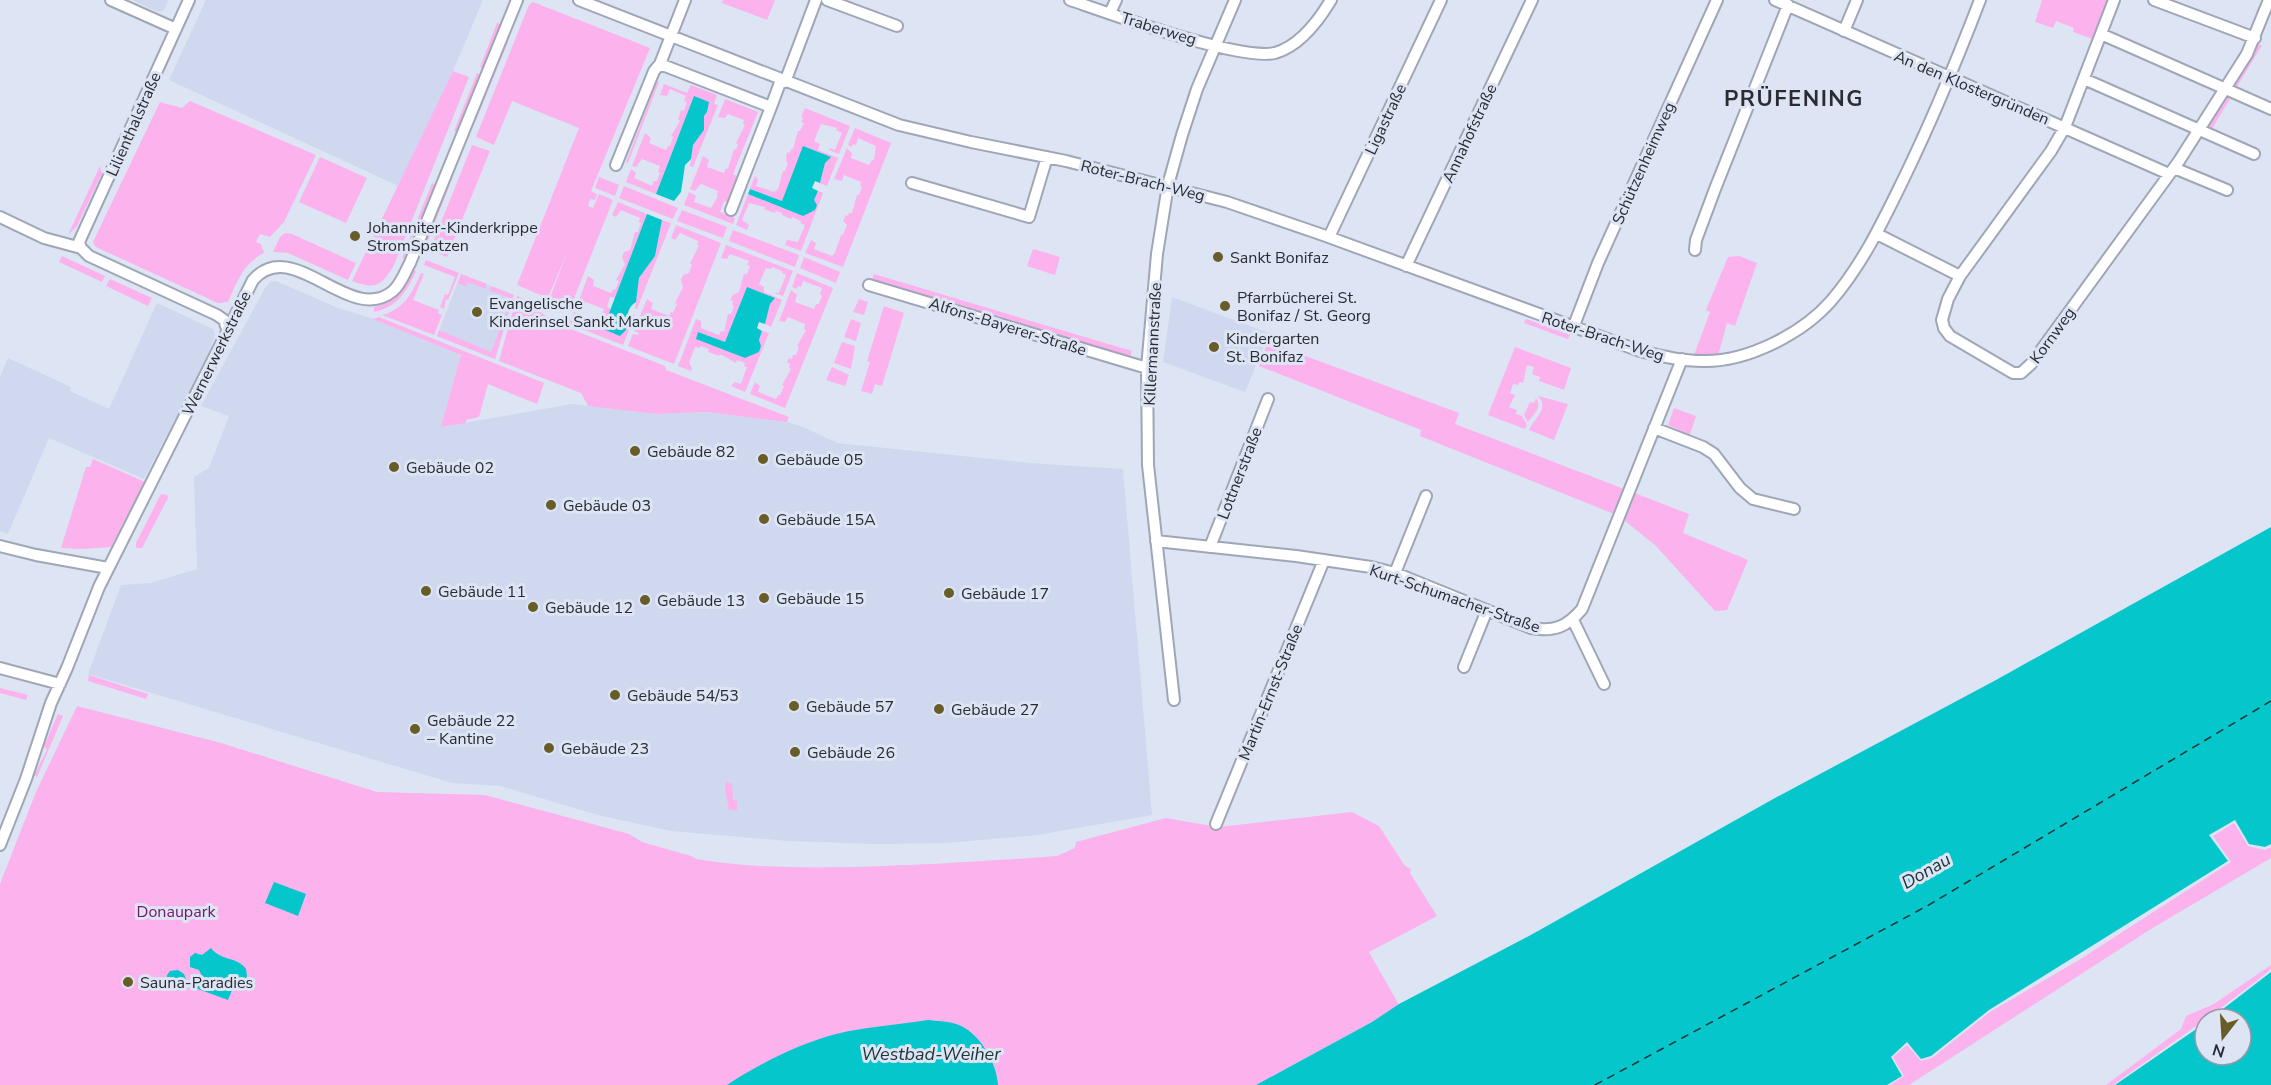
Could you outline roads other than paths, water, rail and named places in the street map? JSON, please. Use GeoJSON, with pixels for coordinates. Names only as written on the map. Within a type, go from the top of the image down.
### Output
{"type":"FeatureCollection","features":[{"type":"Feature","properties":{"kind":"street"},"geometry":{"type":"LineString","coordinates":[[111,0],[176,29]]}},
{"type":"Feature","properties":{"kind":"street","name":"Lilienthalstraße"},"geometry":{"type":"LineString","coordinates":[[81,248],[79,242],[189,0]]}},
{"type":"Feature","properties":{"kind":"street","name":"Roter-Brach-Weg"},"geometry":{"type":"LineString","coordinates":[[579,0],[899,125],[1168,185],[1227,202],[1640,351],[1705,361],[1752,352],[1773,344],[1796,331],[1830,302],[1860,262],[1877,234],[1950,76],[1980,0]]}},
{"type":"Feature","properties":{"kind":"street"},"geometry":{"type":"LineString","coordinates":[[616,165],[685,0]]}},
{"type":"Feature","properties":{"kind":"street"},"geometry":{"type":"LineString","coordinates":[[731,210],[816,0]]}},
{"type":"Feature","properties":{"kind":"street"},"geometry":{"type":"LineString","coordinates":[[827,0],[897,26]]}},
{"type":"Feature","properties":{"kind":"street","name":"Traberweg"},"geometry":{"type":"LineString","coordinates":[[1070,0],[1215,45],[1261,54],[1290,47],[1303,36],[1331,0]]}},
{"type":"Feature","properties":{"kind":"street"},"geometry":{"type":"LineString","coordinates":[[1110,13],[1116,0]]}},
{"type":"Feature","properties":{"kind":"street","name":"Killermannstraße"},"geometry":{"type":"LineString","coordinates":[[1174,700],[1148,465],[1147,368],[1157,254],[1168,185],[1197,89],[1235,0]]}},
{"type":"Feature","properties":{"kind":"street","name":"Ligastraße"},"geometry":{"type":"LineString","coordinates":[[1329,237],[1441,0]]}},
{"type":"Feature","properties":{"kind":"street","name":"Annahofstraße"},"geometry":{"type":"LineString","coordinates":[[1406,266],[1532,0]]}},
{"type":"Feature","properties":{"kind":"street","name":"Schützenheimweg"},"geometry":{"type":"LineString","coordinates":[[1573,328],[1598,263],[1717,0]]}},
{"type":"Feature","properties":{"kind":"street","name":"An den Klostergründen"},"geometry":{"type":"LineString","coordinates":[[1776,0],[2066,127],[2171,171],[2227,190]]}},
{"type":"Feature","properties":{"kind":"street"},"geometry":{"type":"LineString","coordinates":[[1844,31],[1857,0]]}},
{"type":"Feature","properties":{"kind":"street","name":"Kornweg"},"geometry":{"type":"LineString","coordinates":[[2114,0],[2066,127],[1960,276],[1944,310],[1944,328],[1950,336],[2013,373],[2021,373],[2031,364],[2171,171]]}},
{"type":"Feature","properties":{"kind":"street"},"geometry":{"type":"LineString","coordinates":[[2154,0],[2255,38]]}},
{"type":"Feature","properties":{"kind":"street"},"geometry":{"type":"LineString","coordinates":[[2171,171],[2225,89],[2255,38],[2269,0]]}},
{"type":"Feature","properties":{"kind":"street","name":"Wernerwerkstraße"},"geometry":{"type":"LineString","coordinates":[[0,845],[26,779],[51,703],[108,568],[253,280],[258,274],[271,267],[293,269],[352,296],[364,299],[386,295],[395,289],[410,263],[515,2]]}},
{"type":"Feature","properties":{"kind":"street"},"geometry":{"type":"LineString","coordinates":[[1695,250],[1696,240],[1715,189],[1788,6]]}},
{"type":"Feature","properties":{"kind":"street"},"geometry":{"type":"LineString","coordinates":[[2101,34],[2271,109]]}},
{"type":"Feature","properties":{"kind":"street"},"geometry":{"type":"LineString","coordinates":[[660,64],[771,107]]}},
{"type":"Feature","properties":{"kind":"street"},"geometry":{"type":"LineString","coordinates":[[2084,79],[2254,154]]}},
{"type":"Feature","properties":{"kind":"street"},"geometry":{"type":"LineString","coordinates":[[912,183],[1029,217],[1047,157]]}},
{"type":"Feature","properties":{"kind":"street"},"geometry":{"type":"LineString","coordinates":[[0,217],[44,238],[81,248],[89,256],[217,315],[224,320],[228,332]]}},
{"type":"Feature","properties":{"kind":"street"},"geometry":{"type":"LineString","coordinates":[[1877,234],[1960,276]]}},
{"type":"Feature","properties":{"kind":"street","name":"Alfons-Bayerer-Straße"},"geometry":{"type":"LineString","coordinates":[[869,285],[1147,368]]}},
{"type":"Feature","properties":{"kind":"street"},"geometry":{"type":"LineString","coordinates":[[1604,684],[1573,620],[1582,609],[1682,359]]}},
{"type":"Feature","properties":{"kind":"street","name":"Lottnerstraße"},"geometry":{"type":"LineString","coordinates":[[1210,547],[1268,399]]}},
{"type":"Feature","properties":{"kind":"street"},"geometry":{"type":"LineString","coordinates":[[1654,428],[1703,447],[1714,454],[1740,488],[1753,499],[1794,510]]}},
{"type":"Feature","properties":{"kind":"street"},"geometry":{"type":"LineString","coordinates":[[1395,573],[1426,496]]}},
{"type":"Feature","properties":{"kind":"street","name":"Kurt-Schumacher-Straße"},"geometry":{"type":"LineString","coordinates":[[1156,541],[1371,567],[1395,573],[1531,628],[1543,630],[1564,626],[1573,620]]}},
{"type":"Feature","properties":{"kind":"street"},"geometry":{"type":"LineString","coordinates":[[0,546],[108,568]]}},
{"type":"Feature","properties":{"kind":"street","name":"Martin-Ernst-Straße"},"geometry":{"type":"LineString","coordinates":[[1216,824],[1324,560]]}},
{"type":"Feature","properties":{"kind":"street"},"geometry":{"type":"LineString","coordinates":[[1464,667],[1487,610]]}},
{"type":"Feature","properties":{"kind":"street"},"geometry":{"type":"LineString","coordinates":[[0,668],[60,684]]}},
{"type":"Feature","properties":{"kind":"water"},"geometry":{"type":"Polygon","coordinates":[[[694,96],[709,102],[704,116],[704,130],[693,145],[691,159],[685,165],[681,192],[674,201],[656,194],[694,96]]]}},
{"type":"Feature","properties":{"kind":"water"},"geometry":{"type":"Polygon","coordinates":[[[803,146],[831,157],[825,163],[820,183],[815,181],[812,188],[818,191],[814,200],[817,205],[815,210],[803,216],[748,194],[750,189],[782,201],[803,146]]]}},
{"type":"Feature","properties":{"kind":"water"},"geometry":{"type":"Polygon","coordinates":[[[647,214],[662,220],[655,256],[639,278],[636,302],[629,311],[626,330],[620,336],[603,329],[647,214]]]}},
{"type":"Feature","properties":{"kind":"water"},"geometry":{"type":"Polygon","coordinates":[[[747,287],[775,298],[770,304],[765,324],[759,322],[757,328],[762,331],[759,352],[745,358],[696,339],[698,332],[725,342],[747,287]]]}},
{"type":"Feature","properties":{"kind":"water","name":"Donau"},"geometry":{"type":"Polygon","coordinates":[[[2271,527],[2271,844],[2265,847],[2249,844],[2235,820],[2209,835],[2228,861],[1989,1010],[1931,1056],[1921,1059],[1907,1042],[1891,1057],[1902,1076],[1887,1085],[1256,1085],[1372,1022],[1399,1004],[1529,936],[1775,798],[1996,680],[2271,527]]]}},
{"type":"Feature","properties":{"kind":"water"},"geometry":{"type":"Polygon","coordinates":[[[274,882],[306,894],[298,916],[265,903],[274,882]]]}},
{"type":"Feature","properties":{"kind":"water"},"geometry":{"type":"Polygon","coordinates":[[[211,948],[220,955],[238,962],[246,969],[247,976],[244,986],[238,990],[233,988],[228,1000],[195,988],[201,974],[199,970],[190,967],[190,957],[195,953],[202,955],[211,948]]]}},
{"type":"Feature","properties":{"kind":"water"},"geometry":{"type":"Polygon","coordinates":[[[178,970],[184,974],[187,982],[184,989],[178,991],[171,988],[174,983],[167,978],[167,975],[170,971],[178,970]]]}},
{"type":"Feature","properties":{"kind":"water"},"geometry":{"type":"Polygon","coordinates":[[[2271,972],[2271,1085],[2115,1085],[2193,1031],[2193,1067],[2253,1067],[2253,1007],[2226,1007],[2271,972]]]}},
{"type":"Feature","properties":{"kind":"water","name":"Westbad-Weiher"},"geometry":{"type":"Polygon","coordinates":[[[928,1020],[956,1024],[972,1033],[990,1058],[998,1085],[727,1085],[779,1055],[821,1038],[928,1020]]]}},
{"type":"Feature","properties":{"kind":"place","name":"Johanniter-Kinderkrippe StromSpatzen"},"geometry":{"type":"Point","coordinates":[355,236]}},
{"type":"Feature","properties":{"kind":"place","name":"Sankt Bonifaz"},"geometry":{"type":"Point","coordinates":[1218,257]}},
{"type":"Feature","properties":{"kind":"place","name":"Pfarrbücherei St. Bonifaz / St. Georg"},"geometry":{"type":"Point","coordinates":[1225,306]}},
{"type":"Feature","properties":{"kind":"place","name":"Evangelische Kinderinsel Sankt Markus"},"geometry":{"type":"Point","coordinates":[477,312]}},
{"type":"Feature","properties":{"kind":"place","name":"Kindergarten St. Bonifaz"},"geometry":{"type":"Point","coordinates":[1214,347]}},
{"type":"Feature","properties":{"kind":"place","name":"Gebäude 82"},"geometry":{"type":"Point","coordinates":[635,451]}},
{"type":"Feature","properties":{"kind":"place","name":"Gebäude 05"},"geometry":{"type":"Point","coordinates":[763,459]}},
{"type":"Feature","properties":{"kind":"place","name":"Gebäude 02"},"geometry":{"type":"Point","coordinates":[394,467]}},
{"type":"Feature","properties":{"kind":"place","name":"Gebäude 03"},"geometry":{"type":"Point","coordinates":[551,505]}},
{"type":"Feature","properties":{"kind":"place","name":"Gebäude 15A"},"geometry":{"type":"Point","coordinates":[764,519]}},
{"type":"Feature","properties":{"kind":"place","name":"Gebäude 11"},"geometry":{"type":"Point","coordinates":[426,591]}},
{"type":"Feature","properties":{"kind":"place","name":"Gebäude 17"},"geometry":{"type":"Point","coordinates":[949,593]}},
{"type":"Feature","properties":{"kind":"place","name":"Gebäude 15"},"geometry":{"type":"Point","coordinates":[764,598]}},
{"type":"Feature","properties":{"kind":"place","name":"Gebäude 13"},"geometry":{"type":"Point","coordinates":[645,600]}},
{"type":"Feature","properties":{"kind":"place","name":"Gebäude 12"},"geometry":{"type":"Point","coordinates":[533,607]}},
{"type":"Feature","properties":{"kind":"place","name":"Gebäude 54/53"},"geometry":{"type":"Point","coordinates":[615,695]}},
{"type":"Feature","properties":{"kind":"place","name":"Gebäude 57"},"geometry":{"type":"Point","coordinates":[794,706]}},
{"type":"Feature","properties":{"kind":"place","name":"Gebäude 27"},"geometry":{"type":"Point","coordinates":[939,709]}},
{"type":"Feature","properties":{"kind":"place","name":"Gebäude 22 – Kantine"},"geometry":{"type":"Point","coordinates":[415,729]}},
{"type":"Feature","properties":{"kind":"place","name":"Gebäude 23"},"geometry":{"type":"Point","coordinates":[549,748]}},
{"type":"Feature","properties":{"kind":"place","name":"Gebäude 26"},"geometry":{"type":"Point","coordinates":[795,752]}},
{"type":"Feature","properties":{"kind":"place","name":"Sauna-Paradies"},"geometry":{"type":"Point","coordinates":[128,982]}},
{"type":"Feature","properties":{"kind":"district","name":"PRÜFENING"},"geometry":{"type":"Point","coordinates":[1794,98]}},
{"type":"Feature","properties":{"kind":"park label","name":"Donaupark"},"geometry":{"type":"Point","coordinates":[176,911]}}]}
